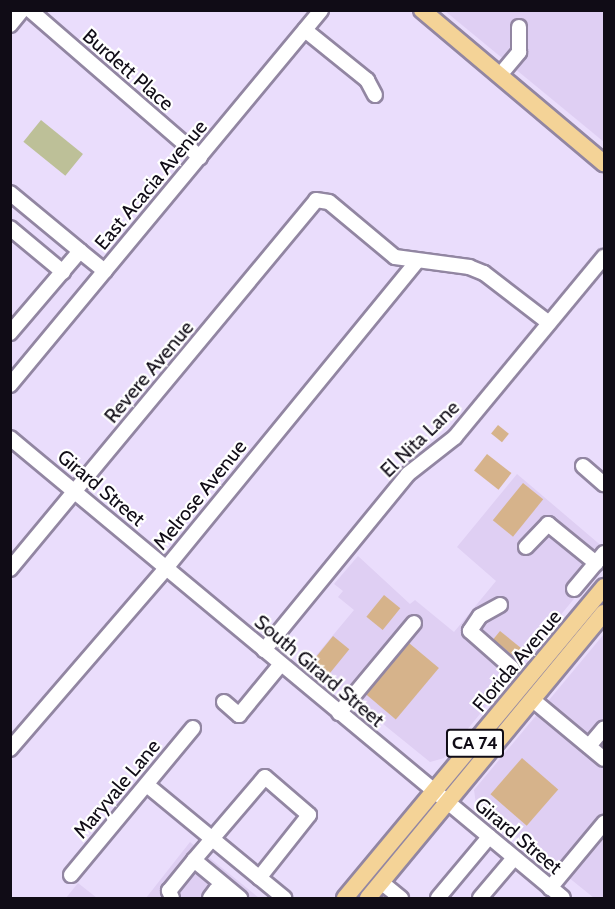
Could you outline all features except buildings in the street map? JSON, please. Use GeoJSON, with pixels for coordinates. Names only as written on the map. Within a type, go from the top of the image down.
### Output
{"type":"FeatureCollection","features":[{"type":"Feature","properties":{"kind":"main road"},"geometry":{"type":"LineString","coordinates":[[422,10],[604,163]]}},
{"type":"Feature","properties":{"kind":"main road","name":"Florida Avenue"},"geometry":{"type":"LineString","coordinates":[[368,898],[441,798],[604,587]]}},
{"type":"Feature","properties":{"kind":"main road","name":"Florida Avenue"},"geometry":{"type":"LineString","coordinates":[[345,898],[533,700],[604,613]]}},
{"type":"Feature","properties":{"kind":"street","name":"East Acacia Avenue"},"geometry":{"type":"LineString","coordinates":[[10,385],[321,10]]}},
{"type":"Feature","properties":{"kind":"street"},"geometry":{"type":"LineString","coordinates":[[10,25],[28,11]]}},
{"type":"Feature","properties":{"kind":"street","name":"Burdett Place"},"geometry":{"type":"LineString","coordinates":[[28,11],[200,157]]}},
{"type":"Feature","properties":{"kind":"street"},"geometry":{"type":"LineString","coordinates":[[500,75],[519,52],[519,27]]}},
{"type":"Feature","properties":{"kind":"street"},"geometry":{"type":"LineString","coordinates":[[305,30],[367,80],[375,95]]}},
{"type":"Feature","properties":{"kind":"street"},"geometry":{"type":"LineString","coordinates":[[10,194],[105,271]]}},
{"type":"Feature","properties":{"kind":"street","name":"Revere Avenue"},"geometry":{"type":"LineString","coordinates":[[10,569],[316,200],[329,202],[394,257],[416,262]]}},
{"type":"Feature","properties":{"kind":"street"},"geometry":{"type":"LineString","coordinates":[[10,228],[63,272]]}},
{"type":"Feature","properties":{"kind":"street"},"geometry":{"type":"LineString","coordinates":[[10,333],[80,251]]}},
{"type":"Feature","properties":{"kind":"street"},"geometry":{"type":"LineString","coordinates":[[416,262],[455,263],[477,270],[549,323]]}},
{"type":"Feature","properties":{"kind":"street","name":"Melrose Avenue"},"geometry":{"type":"LineString","coordinates":[[10,749],[166,568],[416,262]]}},
{"type":"Feature","properties":{"kind":"street","name":"El Nita Lane"},"geometry":{"type":"LineString","coordinates":[[264,650],[408,474],[455,437],[549,323],[602,265]]}},
{"type":"Feature","properties":{"kind":"street","name":"Girard Street"},"geometry":{"type":"LineString","coordinates":[[10,438],[166,568]]}},
{"type":"Feature","properties":{"kind":"street"},"geometry":{"type":"LineString","coordinates":[[583,466],[604,484]]}},
{"type":"Feature","properties":{"kind":"street"},"geometry":{"type":"LineString","coordinates":[[526,547],[548,524],[600,558],[574,589]]}},
{"type":"Feature","properties":{"kind":"street","name":"South Girard Street"},"geometry":{"type":"LineString","coordinates":[[166,568],[441,798]]}},
{"type":"Feature","properties":{"kind":"street"},"geometry":{"type":"LineString","coordinates":[[500,605],[480,616],[471,631],[512,668]]}},
{"type":"Feature","properties":{"kind":"street"},"geometry":{"type":"LineString","coordinates":[[339,713],[414,623]]}},
{"type":"Feature","properties":{"kind":"street"},"geometry":{"type":"LineString","coordinates":[[224,702],[239,715],[281,664]]}},
{"type":"Feature","properties":{"kind":"street"},"geometry":{"type":"LineString","coordinates":[[533,700],[604,759]]}},
{"type":"Feature","properties":{"kind":"street","name":"Maryvale Lane"},"geometry":{"type":"LineString","coordinates":[[71,875],[194,728]]}},
{"type":"Feature","properties":{"kind":"street"},"geometry":{"type":"LineString","coordinates":[[589,746],[604,728]]}},
{"type":"Feature","properties":{"kind":"street"},"geometry":{"type":"LineString","coordinates":[[172,898],[169,891],[265,777],[309,815],[259,878]]}},
{"type":"Feature","properties":{"kind":"street"},"geometry":{"type":"LineString","coordinates":[[147,785],[284,898]]}},
{"type":"Feature","properties":{"kind":"street","name":"Girard Street"},"geometry":{"type":"LineString","coordinates":[[441,798],[563,898]]}},
{"type":"Feature","properties":{"kind":"street"},"geometry":{"type":"LineString","coordinates":[[550,888],[604,823]]}},
{"type":"Feature","properties":{"kind":"street"},"geometry":{"type":"LineString","coordinates":[[438,898],[489,837]]}},
{"type":"Feature","properties":{"kind":"street"},"geometry":{"type":"LineString","coordinates":[[480,898],[514,858]]}},
{"type":"Feature","properties":{"kind":"street"},"geometry":{"type":"LineString","coordinates":[[194,860],[237,896]]}},
{"type":"Feature","properties":{"kind":"street"},"geometry":{"type":"LineString","coordinates":[[381,882],[401,898]]}},
{"type":"Feature","properties":{"kind":"street"},"geometry":{"type":"LineString","coordinates":[[210,898],[216,890],[237,896]]}},
{"type":"Feature","properties":{"kind":"shaded area"},"geometry":{"type":"Polygon","coordinates":[[[445,11],[604,11],[604,142],[445,11]]]}},
{"type":"Feature","properties":{"kind":"shaded area"},"geometry":{"type":"Polygon","coordinates":[[[517,474],[604,548],[604,562],[444,758],[430,762],[309,664],[354,610],[338,597],[343,591],[334,584],[358,556],[410,604],[415,600],[454,632],[496,581],[457,547],[517,474]]]}},
{"type":"Feature","properties":{"kind":"shaded area"},"geometry":{"type":"Polygon","coordinates":[[[604,634],[604,815],[557,871],[476,804],[474,790],[604,634]]]}},
{"type":"Feature","properties":{"kind":"shaded area"},"geometry":{"type":"Polygon","coordinates":[[[604,833],[604,898],[594,898],[568,877],[604,833]]]}},
{"type":"Feature","properties":{"kind":"shaded area"},"geometry":{"type":"Polygon","coordinates":[[[190,842],[259,898],[146,898],[190,842]]]}},
{"type":"Feature","properties":{"kind":"shaded area"},"geometry":{"type":"Polygon","coordinates":[[[78,883],[97,898],[66,898],[78,883]]]}},
{"type":"Feature","properties":{"kind":"green space"},"geometry":{"type":"Polygon","coordinates":[[[41,120],[83,154],[65,176],[23,142],[41,120]]]}}]}
